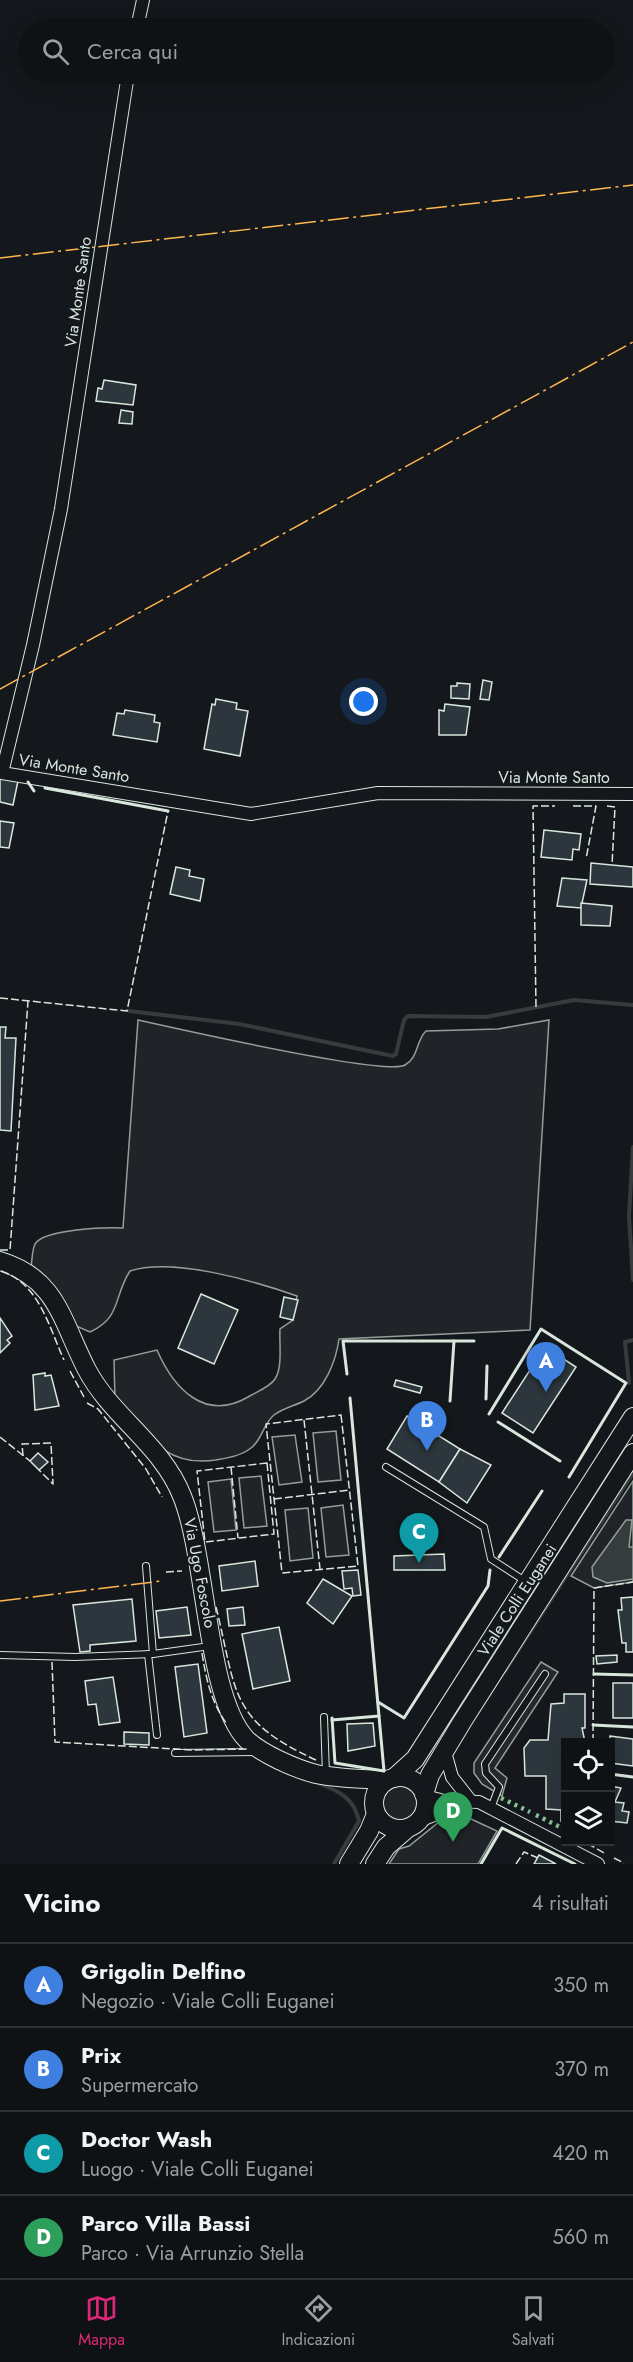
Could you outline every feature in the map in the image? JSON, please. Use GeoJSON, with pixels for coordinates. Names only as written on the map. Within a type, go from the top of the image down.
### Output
{"type":"FeatureCollection","features":[{"type":"Feature","properties":{"kind":"main road","name":"Via Ugo Foscolo"},"geometry":{"type":"LineString","coordinates":[[0,1261],[20,1267],[39,1280],[58,1309],[88,1372],[105,1396],[158,1455],[171,1473],[190,1518],[222,1690],[233,1719],[248,1740],[289,1766],[332,1776],[391,1779]]}},
{"type":"Feature","properties":{"kind":"main road","name":"Viale Colli Euganei"},"geometry":{"type":"LineString","coordinates":[[349,1864],[369,1831],[375,1812],[376,1793],[415,1759],[633,1417]]}},
{"type":"Feature","properties":{"kind":"main road","name":"Viale Colli Euganei"},"geometry":{"type":"LineString","coordinates":[[414,1824],[425,1809],[425,1795],[430,1775],[633,1453]]}},
{"type":"Feature","properties":{"kind":"main road","name":"Via Ugo Foscolo"},"geometry":{"type":"LineString","coordinates":[[332,1776],[363,1796],[375,1812]]}},
{"type":"Feature","properties":{"kind":"main road"},"geometry":{"type":"LineString","coordinates":[[391,1779],[412,1780],[425,1795]]}},
{"type":"Feature","properties":{"kind":"main road"},"geometry":{"type":"LineString","coordinates":[[375,1812],[390,1827],[414,1824]]}},
{"type":"Feature","properties":{"kind":"main road"},"geometry":{"type":"LineString","coordinates":[[375,1864],[386,1847],[414,1824]]}},
{"type":"Feature","properties":{"kind":"street"},"geometry":{"type":"LineString","coordinates":[[139,18],[143,0]]}},
{"type":"Feature","properties":{"kind":"street","name":"Via Monte Santo"},"geometry":{"type":"LineString","coordinates":[[126,84],[61,509],[33,645],[1,772],[251,814],[378,793],[633,794]]}},
{"type":"Feature","properties":{"kind":"street"},"geometry":{"type":"LineString","coordinates":[[445,1752],[452,1777],[470,1800]]}},
{"type":"Feature","properties":{"kind":"street"},"geometry":{"type":"LineString","coordinates":[[425,1795],[444,1801],[470,1800],[491,1808],[597,1864]]}},
{"type":"Feature","properties":{"kind":"street"},"geometry":{"type":"LineString","coordinates":[[414,1824],[470,1800]]}},
{"type":"Feature","properties":{"kind":"lane"},"geometry":{"type":"LineString","coordinates":[[386,1467],[484,1527],[491,1559],[528,1583]]}},
{"type":"Feature","properties":{"kind":"lane"},"geometry":{"type":"LineString","coordinates":[[146,1566],[157,1735]]}},
{"type":"Feature","properties":{"kind":"lane"},"geometry":{"type":"LineString","coordinates":[[0,1655],[75,1658],[151,1654],[214,1646]]}},
{"type":"Feature","properties":{"kind":"lane"},"geometry":{"type":"LineString","coordinates":[[491,1808],[499,1787],[486,1773],[485,1764],[545,1674]]}},
{"type":"Feature","properties":{"kind":"lane"},"geometry":{"type":"LineString","coordinates":[[324,1718],[332,1776]]}},
{"type":"Feature","properties":{"kind":"lane"},"geometry":{"type":"LineString","coordinates":[[175,1753],[254,1753],[259,1747]]}},
{"type":"Feature","properties":{"kind":"shaded area"},"geometry":{"type":"Polygon","coordinates":[[[138,1020],[278,1050],[390,1067],[410,1062],[426,1031],[498,1029],[549,1020],[530,1330],[339,1339],[332,1365],[318,1390],[304,1401],[274,1415],[255,1445],[247,1451],[216,1460],[198,1461],[183,1459],[158,1445],[115,1400],[114,1360],[157,1350],[172,1377],[193,1398],[218,1406],[232,1404],[263,1389],[275,1379],[280,1362],[280,1329],[293,1320],[297,1296],[214,1273],[168,1267],[148,1267],[130,1271],[112,1313],[107,1320],[90,1332],[69,1323],[31,1268],[35,1244],[50,1235],[76,1230],[123,1228],[138,1020]]]}},
{"type":"Feature","properties":{"kind":"shaded area"},"geometry":{"type":"Polygon","coordinates":[[[336,1431],[341,1480],[318,1482],[313,1433],[336,1431]]]}},
{"type":"Feature","properties":{"kind":"shaded area"},"geometry":{"type":"Polygon","coordinates":[[[295,1435],[302,1482],[279,1485],[272,1437],[295,1435]]]}},
{"type":"Feature","properties":{"kind":"shaded area"},"geometry":{"type":"Polygon","coordinates":[[[261,1476],[267,1526],[244,1528],[239,1478],[261,1476]]]}},
{"type":"Feature","properties":{"kind":"shaded area"},"geometry":{"type":"Polygon","coordinates":[[[231,1479],[236,1530],[214,1532],[208,1482],[231,1479]]]}},
{"type":"Feature","properties":{"kind":"shaded area"},"geometry":{"type":"Polygon","coordinates":[[[633,1481],[633,1582],[594,1588],[571,1576],[633,1481]]]}},
{"type":"Feature","properties":{"kind":"shaded area"},"geometry":{"type":"Polygon","coordinates":[[[343,1505],[349,1555],[326,1557],[321,1508],[343,1505]]]}},
{"type":"Feature","properties":{"kind":"shaded area"},"geometry":{"type":"Polygon","coordinates":[[[308,1508],[313,1558],[290,1561],[285,1510],[308,1508]]]}},
{"type":"Feature","properties":{"kind":"shaded area"},"geometry":{"type":"Polygon","coordinates":[[[626,1520],[632,1520],[629,1547],[633,1547],[633,1579],[607,1583],[593,1577],[592,1567],[626,1520]]]}},
{"type":"Feature","properties":{"kind":"shaded area"},"geometry":{"type":"Polygon","coordinates":[[[541,1662],[558,1672],[495,1768],[507,1778],[502,1796],[482,1784],[474,1773],[474,1763],[541,1662]]]}},
{"type":"Feature","properties":{"kind":"shaded area"},"geometry":{"type":"Polygon","coordinates":[[[400,1786],[412,1791],[417,1803],[412,1815],[400,1820],[388,1815],[383,1803],[388,1791],[400,1786]]]}},
{"type":"Feature","properties":{"kind":"shaded area"},"geometry":{"type":"Polygon","coordinates":[[[471,1819],[497,1831],[478,1864],[389,1864],[399,1849],[409,1846],[439,1822],[471,1819]]]}},
{"type":"Feature","properties":{"kind":"building"},"geometry":{"type":"Polygon","coordinates":[[[104,380],[136,385],[133,405],[96,401],[98,388],[102,389],[104,380]]]}},
{"type":"Feature","properties":{"kind":"building"},"geometry":{"type":"Polygon","coordinates":[[[121,410],[133,412],[132,424],[119,423],[121,410]]]}},
{"type":"Feature","properties":{"kind":"building"},"geometry":{"type":"Polygon","coordinates":[[[483,680],[492,682],[489,700],[480,699],[483,680]]]}},
{"type":"Feature","properties":{"kind":"building"},"geometry":{"type":"Polygon","coordinates":[[[457,683],[470,684],[469,699],[451,698],[451,686],[457,686],[457,683]]]}},
{"type":"Feature","properties":{"kind":"building"},"geometry":{"type":"Polygon","coordinates":[[[216,699],[237,703],[236,709],[248,711],[240,756],[204,749],[212,704],[215,705],[216,699]]]}},
{"type":"Feature","properties":{"kind":"building"},"geometry":{"type":"Polygon","coordinates":[[[445,704],[470,707],[466,735],[439,735],[439,710],[444,711],[445,704]]]}},
{"type":"Feature","properties":{"kind":"building"},"geometry":{"type":"Polygon","coordinates":[[[125,710],[155,715],[154,722],[160,723],[157,742],[113,735],[117,713],[124,714],[125,710]]]}},
{"type":"Feature","properties":{"kind":"building"},"geometry":{"type":"Polygon","coordinates":[[[0,777],[18,781],[13,805],[0,802],[0,777]]]}},
{"type":"Feature","properties":{"kind":"building"},"geometry":{"type":"Polygon","coordinates":[[[0,821],[14,823],[9,848],[0,847],[0,821]]]}},
{"type":"Feature","properties":{"kind":"building"},"geometry":{"type":"Polygon","coordinates":[[[544,830],[581,834],[579,850],[573,849],[572,860],[541,857],[544,830]]]}},
{"type":"Feature","properties":{"kind":"building"},"geometry":{"type":"Polygon","coordinates":[[[591,863],[633,867],[633,887],[590,884],[591,863]]]}},
{"type":"Feature","properties":{"kind":"building"},"geometry":{"type":"Polygon","coordinates":[[[176,867],[190,870],[189,876],[204,879],[200,901],[170,894],[176,867]]]}},
{"type":"Feature","properties":{"kind":"building"},"geometry":{"type":"Polygon","coordinates":[[[562,878],[587,880],[581,908],[557,906],[562,878]]]}},
{"type":"Feature","properties":{"kind":"building"},"geometry":{"type":"Polygon","coordinates":[[[581,903],[612,906],[610,926],[581,925],[581,903]]]}},
{"type":"Feature","properties":{"kind":"building"},"geometry":{"type":"Polygon","coordinates":[[[0,1027],[6,1027],[5,1038],[16,1038],[11,1131],[0,1130],[0,1027]]]}},
{"type":"Feature","properties":{"kind":"building"},"geometry":{"type":"Polygon","coordinates":[[[201,1294],[238,1310],[214,1364],[178,1348],[201,1294]]]}},
{"type":"Feature","properties":{"kind":"building"},"geometry":{"type":"Polygon","coordinates":[[[284,1297],[298,1300],[293,1320],[280,1317],[284,1297]]]}},
{"type":"Feature","properties":{"kind":"building"},"geometry":{"type":"Polygon","coordinates":[[[0,1318],[12,1336],[7,1340],[10,1343],[0,1353],[0,1318]]]}},
{"type":"Feature","properties":{"kind":"building"},"geometry":{"type":"Polygon","coordinates":[[[545,1347],[576,1367],[533,1433],[502,1413],[545,1347]]]}},
{"type":"Feature","properties":{"kind":"building"},"geometry":{"type":"Polygon","coordinates":[[[45,1373],[45,1376],[51,1375],[59,1406],[35,1410],[33,1375],[45,1373]]]}},
{"type":"Feature","properties":{"kind":"building"},"geometry":{"type":"Polygon","coordinates":[[[396,1380],[422,1387],[420,1393],[394,1386],[396,1380]]]}},
{"type":"Feature","properties":{"kind":"building"},"geometry":{"type":"Polygon","coordinates":[[[407,1416],[460,1449],[439,1482],[387,1449],[407,1416]]]}},
{"type":"Feature","properties":{"kind":"building"},"geometry":{"type":"Polygon","coordinates":[[[460,1449],[491,1465],[467,1503],[439,1482],[460,1449]]]}},
{"type":"Feature","properties":{"kind":"building"},"geometry":{"type":"Polygon","coordinates":[[[38,1453],[48,1462],[39,1470],[30,1461],[38,1453]]]}},
{"type":"Feature","properties":{"kind":"building"},"geometry":{"type":"Polygon","coordinates":[[[444,1554],[445,1570],[394,1570],[394,1556],[444,1554]]]}},
{"type":"Feature","properties":{"kind":"building"},"geometry":{"type":"Polygon","coordinates":[[[255,1561],[258,1586],[222,1591],[219,1566],[255,1561]]]}},
{"type":"Feature","properties":{"kind":"building"},"geometry":{"type":"Polygon","coordinates":[[[358,1570],[361,1595],[353,1596],[352,1588],[344,1589],[342,1571],[358,1570]]]}},
{"type":"Feature","properties":{"kind":"building"},"geometry":{"type":"Polygon","coordinates":[[[323,1579],[352,1596],[333,1624],[307,1603],[323,1579]]]}},
{"type":"Feature","properties":{"kind":"building"},"geometry":{"type":"Polygon","coordinates":[[[633,1597],[633,1652],[626,1652],[626,1643],[622,1643],[618,1610],[622,1610],[621,1598],[633,1597]]]}},
{"type":"Feature","properties":{"kind":"building"},"geometry":{"type":"Polygon","coordinates":[[[132,1599],[136,1641],[90,1645],[90,1651],[80,1652],[73,1605],[132,1599]]]}},
{"type":"Feature","properties":{"kind":"building"},"geometry":{"type":"Polygon","coordinates":[[[187,1607],[191,1635],[159,1638],[156,1611],[187,1607]]]}},
{"type":"Feature","properties":{"kind":"building"},"geometry":{"type":"Polygon","coordinates":[[[243,1607],[245,1625],[229,1626],[227,1609],[243,1607]]]}},
{"type":"Feature","properties":{"kind":"building"},"geometry":{"type":"Polygon","coordinates":[[[279,1627],[290,1681],[253,1689],[242,1634],[279,1627]]]}},
{"type":"Feature","properties":{"kind":"building"},"geometry":{"type":"Polygon","coordinates":[[[617,1655],[617,1662],[597,1664],[596,1656],[617,1655]]]}},
{"type":"Feature","properties":{"kind":"building"},"geometry":{"type":"Polygon","coordinates":[[[198,1664],[207,1733],[184,1737],[175,1667],[198,1664]]]}},
{"type":"Feature","properties":{"kind":"building"},"geometry":{"type":"Polygon","coordinates":[[[113,1677],[120,1722],[99,1725],[96,1704],[88,1705],[85,1681],[113,1677]]]}},
{"type":"Feature","properties":{"kind":"building"},"geometry":{"type":"Polygon","coordinates":[[[613,1683],[633,1683],[633,1718],[613,1718],[613,1683]]]}},
{"type":"Feature","properties":{"kind":"building"},"geometry":{"type":"Polygon","coordinates":[[[564,1694],[585,1694],[585,1728],[582,1728],[584,1738],[561,1738],[561,1810],[546,1809],[546,1776],[525,1776],[524,1748],[530,1740],[548,1740],[551,1704],[564,1703],[564,1694]]]}},
{"type":"Feature","properties":{"kind":"building"},"geometry":{"type":"Polygon","coordinates":[[[373,1723],[375,1746],[348,1751],[347,1724],[373,1723]]]}},
{"type":"Feature","properties":{"kind":"building"},"geometry":{"type":"Polygon","coordinates":[[[124,1732],[149,1733],[149,1745],[124,1744],[124,1732]]]}},
{"type":"Feature","properties":{"kind":"building"},"geometry":{"type":"Polygon","coordinates":[[[610,1736],[633,1739],[633,1766],[615,1764],[615,1738],[610,1738],[610,1736]]]}},
{"type":"Feature","properties":{"kind":"building"},"geometry":{"type":"Polygon","coordinates":[[[615,1787],[621,1788],[615,1802],[615,1787]]]}},
{"type":"Feature","properties":{"kind":"building"},"geometry":{"type":"Polygon","coordinates":[[[615,1802],[624,1803],[622,1811],[629,1812],[627,1823],[615,1822],[615,1802]]]}},
{"type":"Feature","properties":{"kind":"building"},"geometry":{"type":"Polygon","coordinates":[[[539,1855],[556,1864],[534,1864],[539,1855]]]}},
{"type":"Feature","properties":{"kind":"waterway"},"geometry":{"type":"LineString","coordinates":[[129,1011],[239,1024],[393,1056],[396,1054],[404,1020],[408,1016],[486,1017],[574,1000],[633,1005]]}},
{"type":"Feature","properties":{"kind":"waterway"},"geometry":{"type":"LineString","coordinates":[[633,1147],[629,1216],[633,1280]]}},
{"type":"Feature","properties":{"kind":"waterway"},"geometry":{"type":"LineString","coordinates":[[629,1383],[625,1342],[633,1340]]}},
{"type":"Feature","properties":{"kind":"waterway"},"geometry":{"type":"LineString","coordinates":[[505,1671],[633,1473]]}},
{"type":"Feature","properties":{"kind":"waterway"},"geometry":{"type":"LineString","coordinates":[[318,1783],[344,1796],[353,1806],[359,1821],[334,1864]]}},
{"type":"Feature","properties":{"kind":"waterway"},"geometry":{"type":"LineString","coordinates":[[409,1823],[415,1813]]}},
{"type":"Feature","properties":{"kind":"hedge"},"geometry":{"type":"LineString","coordinates":[[501,1798],[530,1812]]}},
{"type":"Feature","properties":{"kind":"hedge"},"geometry":{"type":"LineString","coordinates":[[536,1815],[561,1828]]}},
{"type":"Feature","properties":{"kind":"fence"},"geometry":{"type":"LineString","coordinates":[[536,1007],[533,806],[555,806]]}},
{"type":"Feature","properties":{"kind":"fence"},"geometry":{"type":"LineString","coordinates":[[573,806],[596,806],[586,859]]}},
{"type":"Feature","properties":{"kind":"fence"},"geometry":{"type":"LineString","coordinates":[[607,806],[615,807],[612,865]]}},
{"type":"Feature","properties":{"kind":"fence"},"geometry":{"type":"LineString","coordinates":[[0,998],[127,1011],[168,811]]}},
{"type":"Feature","properties":{"kind":"fence"},"geometry":{"type":"LineString","coordinates":[[0,1250],[10,1250],[28,1001]]}},
{"type":"Feature","properties":{"kind":"fence"},"geometry":{"type":"LineString","coordinates":[[1,1271],[25,1285],[34,1296],[64,1360]]}},
{"type":"Feature","properties":{"kind":"fence"},"geometry":{"type":"LineString","coordinates":[[70,1371],[84,1397]]}},
{"type":"Feature","properties":{"kind":"fence"},"geometry":{"type":"LineString","coordinates":[[87,1403],[98,1409],[146,1469],[162,1497]]}},
{"type":"Feature","properties":{"kind":"fence"},"geometry":{"type":"LineString","coordinates":[[341,1415],[358,1566],[282,1573],[266,1424],[341,1415]]}},
{"type":"Feature","properties":{"kind":"fence"},"geometry":{"type":"LineString","coordinates":[[304,1420],[320,1569]]}},
{"type":"Feature","properties":{"kind":"fence"},"geometry":{"type":"LineString","coordinates":[[0,1437],[30,1461]]}},
{"type":"Feature","properties":{"kind":"fence"},"geometry":{"type":"LineString","coordinates":[[23,1456],[22,1444],[51,1443],[53,1484],[39,1470]]}},
{"type":"Feature","properties":{"kind":"fence"},"geometry":{"type":"LineString","coordinates":[[267,1463],[274,1534],[205,1542],[197,1471],[267,1463]]}},
{"type":"Feature","properties":{"kind":"fence"},"geometry":{"type":"LineString","coordinates":[[231,1467],[238,1538]]}},
{"type":"Feature","properties":{"kind":"fence"},"geometry":{"type":"LineString","coordinates":[[274,1499],[350,1490]]}},
{"type":"Feature","properties":{"kind":"fence"},"geometry":{"type":"LineString","coordinates":[[166,1572],[182,1571]]}},
{"type":"Feature","properties":{"kind":"fence"},"geometry":{"type":"LineString","coordinates":[[593,1738],[594,1588],[633,1582]]}},
{"type":"Feature","properties":{"kind":"fence"},"geometry":{"type":"LineString","coordinates":[[216,1607],[234,1682],[251,1716],[266,1731],[316,1760]]}},
{"type":"Feature","properties":{"kind":"fence"},"geometry":{"type":"LineString","coordinates":[[202,1653],[210,1690],[226,1723]]}},
{"type":"Feature","properties":{"kind":"fence"},"geometry":{"type":"LineString","coordinates":[[52,1662],[55,1742],[193,1750],[248,1749]]}},
{"type":"Feature","properties":{"kind":"fence"},"geometry":{"type":"LineString","coordinates":[[592,1846],[606,1854]]}},
{"type":"Feature","properties":{"kind":"fence"},"geometry":{"type":"LineString","coordinates":[[516,1864],[524,1852],[538,1858]]}},
{"type":"Feature","properties":{"kind":"fence"},"geometry":{"type":"LineString","coordinates":[[614,1858],[624,1863]]}},
{"type":"Feature","properties":{"kind":"wall"},"geometry":{"type":"LineString","coordinates":[[28,782],[34,791]]}},
{"type":"Feature","properties":{"kind":"wall"},"geometry":{"type":"LineString","coordinates":[[45,788],[168,811]]}},
{"type":"Feature","properties":{"kind":"wall"},"geometry":{"type":"LineString","coordinates":[[489,1414],[541,1329],[626,1383],[569,1477]]}},
{"type":"Feature","properties":{"kind":"wall"},"geometry":{"type":"LineString","coordinates":[[347,1374],[343,1341],[474,1341]]}},
{"type":"Feature","properties":{"kind":"wall"},"geometry":{"type":"LineString","coordinates":[[450,1401],[454,1341]]}},
{"type":"Feature","properties":{"kind":"wall"},"geometry":{"type":"LineString","coordinates":[[486,1399],[487,1366]]}},
{"type":"Feature","properties":{"kind":"wall"},"geometry":{"type":"LineString","coordinates":[[332,1718],[335,1763],[384,1771],[350,1398]]}},
{"type":"Feature","properties":{"kind":"wall"},"geometry":{"type":"LineString","coordinates":[[498,1422],[560,1461]]}},
{"type":"Feature","properties":{"kind":"wall"},"geometry":{"type":"LineString","coordinates":[[499,1557],[542,1491]]}},
{"type":"Feature","properties":{"kind":"wall"},"geometry":{"type":"LineString","coordinates":[[378,1702],[404,1718],[488,1586],[490,1570]]}},
{"type":"Feature","properties":{"kind":"wall"},"geometry":{"type":"LineString","coordinates":[[594,1674],[633,1675]]}},
{"type":"Feature","properties":{"kind":"wall"},"geometry":{"type":"LineString","coordinates":[[332,1720],[379,1716]]}},
{"type":"Feature","properties":{"kind":"wall"},"geometry":{"type":"LineString","coordinates":[[593,1725],[633,1727]]}},
{"type":"Feature","properties":{"kind":"wall"},"geometry":{"type":"LineString","coordinates":[[615,1775],[633,1777]]}},
{"type":"Feature","properties":{"kind":"wall"},"geometry":{"type":"LineString","coordinates":[[481,1864],[502,1828],[575,1864]]}},
{"type":"Feature","properties":{"kind":"power"},"geometry":{"type":"LineString","coordinates":[[0,258],[633,185]]}},
{"type":"Feature","properties":{"kind":"power"},"geometry":{"type":"LineString","coordinates":[[0,689],[633,342]]}},
{"type":"Feature","properties":{"kind":"power"},"geometry":{"type":"LineString","coordinates":[[0,1601],[161,1581]]}},
{"type":"Feature","properties":{"kind":"place","name":"Grigolin Delfino"},"geometry":{"type":"Point","coordinates":[546,1392]}},
{"type":"Feature","properties":{"kind":"place","name":"Prix"},"geometry":{"type":"Point","coordinates":[427,1451]}},
{"type":"Feature","properties":{"kind":"place","name":"Doctor Wash"},"geometry":{"type":"Point","coordinates":[419,1563]}},
{"type":"Feature","properties":{"kind":"place","name":"Parco Villa Bassi"},"geometry":{"type":"Point","coordinates":[453,1842]}}]}
